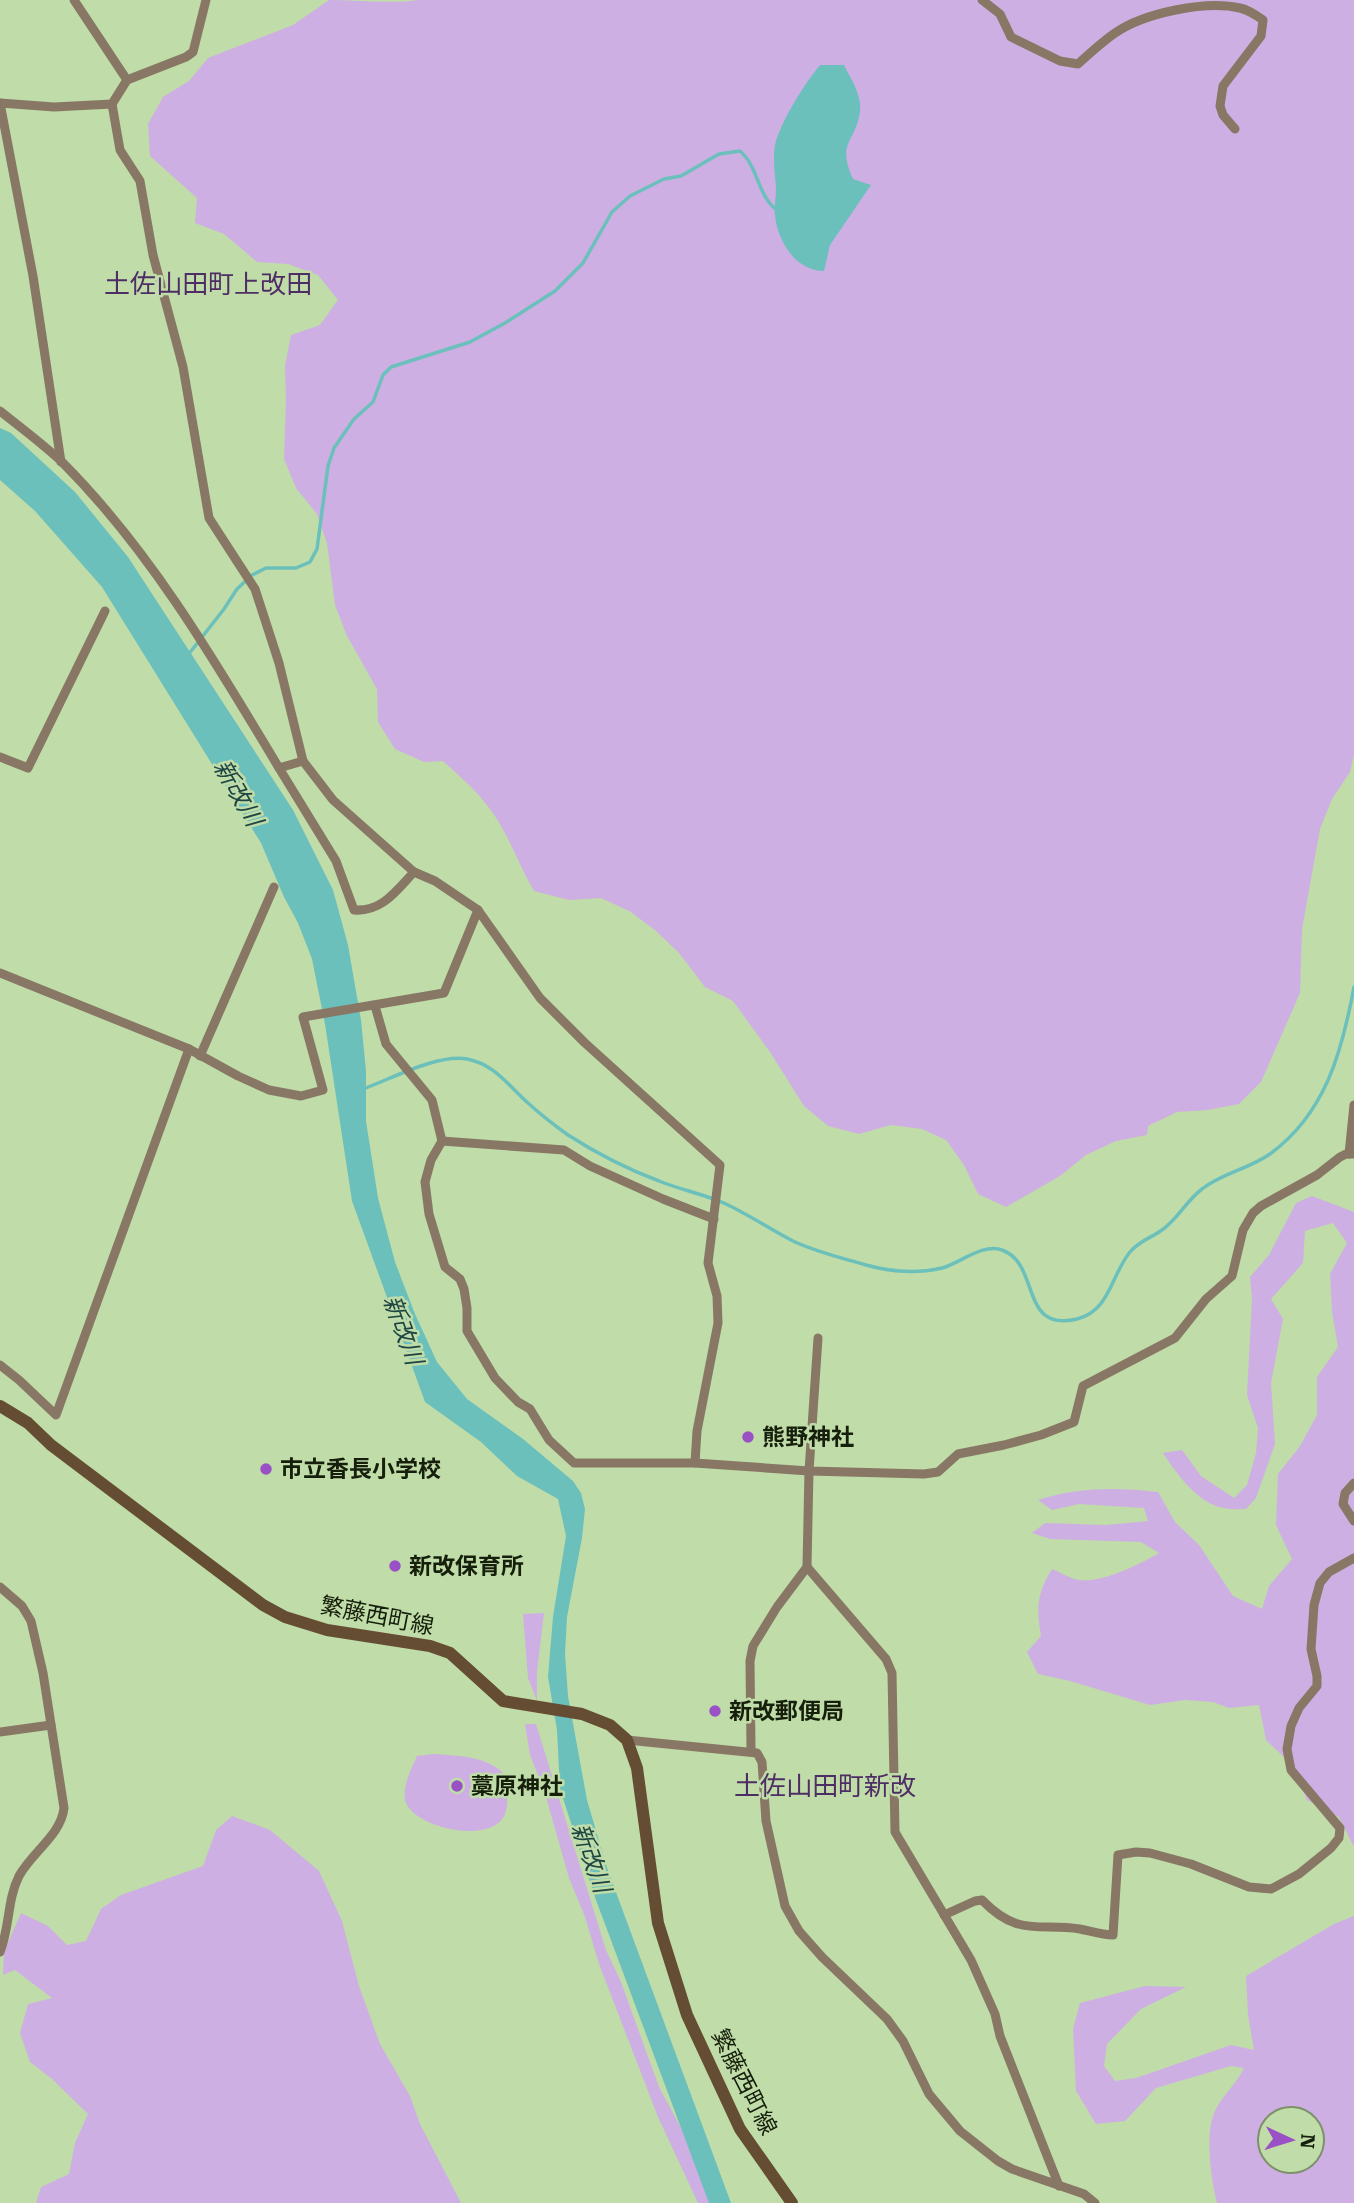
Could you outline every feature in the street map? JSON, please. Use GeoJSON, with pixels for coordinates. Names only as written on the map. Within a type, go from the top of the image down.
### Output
{"type":"FeatureCollection","features":[{"type":"Feature","properties":{"kind":"main road","name":"繁藤西町線"},"geometry":{"type":"LineString","coordinates":[[0,1406],[28,1423],[51,1446],[264,1605],[285,1617],[327,1630],[430,1646],[450,1653],[503,1701],[582,1714],[610,1725],[626,1740],[637,1768],[658,1923],[687,2015],[740,2129],[792,2203]]}},
{"type":"Feature","properties":{"kind":"street"},"geometry":{"type":"LineString","coordinates":[[74,0],[127,80]]}},
{"type":"Feature","properties":{"kind":"street"},"geometry":{"type":"LineString","coordinates":[[206,0],[192,52],[186,57],[127,80],[112,104],[120,150],[140,181],[153,255],[186,379],[209,518],[255,589],[279,663],[303,761],[333,800],[414,872],[435,881],[478,910],[540,998],[584,1043],[720,1165],[708,1263],[717,1296],[718,1323],[697,1431],[695,1463]]}},
{"type":"Feature","properties":{"kind":"street"},"geometry":{"type":"LineString","coordinates":[[982,0],[1000,14],[1011,37],[1060,61],[1078,64],[1117,31],[1154,15],[1221,5],[1242,8],[1253,13],[1263,20],[1261,37],[1223,86],[1220,106],[1223,115],[1235,129]]}},
{"type":"Feature","properties":{"kind":"street"},"geometry":{"type":"LineString","coordinates":[[61,462],[33,275],[0,103],[54,107],[112,104]]}},
{"type":"Feature","properties":{"kind":"street"},"geometry":{"type":"LineString","coordinates":[[0,411],[61,462],[113,520],[168,592],[336,861],[354,910],[365,911],[388,901],[414,872]]}},
{"type":"Feature","properties":{"kind":"street"},"geometry":{"type":"LineString","coordinates":[[0,758],[28,768],[105,611]]}},
{"type":"Feature","properties":{"kind":"street"},"geometry":{"type":"LineString","coordinates":[[279,768],[303,761]]}},
{"type":"Feature","properties":{"kind":"street"},"geometry":{"type":"LineString","coordinates":[[201,1056],[274,887]]}},
{"type":"Feature","properties":{"kind":"street"},"geometry":{"type":"LineString","coordinates":[[0,973],[189,1049],[269,1090],[301,1096],[323,1090],[303,1017],[443,993],[478,910]]}},
{"type":"Feature","properties":{"kind":"street"},"geometry":{"type":"LineString","coordinates":[[375,1006],[386,1044],[432,1100],[442,1141],[431,1160],[425,1182],[429,1214],[445,1267],[460,1279],[464,1289],[467,1331],[495,1378],[518,1402],[530,1409],[549,1440],[574,1463],[695,1463],[809,1471],[938,1472],[958,1454],[1029,1438],[1074,1422],[1083,1386],[1175,1338],[1206,1299],[1232,1276],[1242,1230],[1252,1213],[1318,1175],[1340,1157],[1352,1154],[1354,1105]]}},
{"type":"Feature","properties":{"kind":"street"},"geometry":{"type":"LineString","coordinates":[[0,1365],[56,1415],[189,1049]]}},
{"type":"Feature","properties":{"kind":"street"},"geometry":{"type":"LineString","coordinates":[[442,1141],[564,1150],[603,1172],[714,1219]]}},
{"type":"Feature","properties":{"kind":"street"},"geometry":{"type":"LineString","coordinates":[[751,1751],[750,1661],[753,1646],[777,1607],[807,1567],[809,1471],[818,1338]]}},
{"type":"Feature","properties":{"kind":"street"},"geometry":{"type":"LineString","coordinates":[[1354,1483],[1345,1493],[1343,1504],[1354,1521]]}},
{"type":"Feature","properties":{"kind":"street"},"geometry":{"type":"LineString","coordinates":[[944,1915],[982,1900],[1012,1923],[1026,1927],[1079,1929],[1113,1936],[1118,1855],[1150,1853],[1191,1864],[1249,1887],[1271,1889],[1299,1874],[1331,1848],[1339,1838],[1340,1828],[1291,1770],[1287,1749],[1290,1726],[1299,1708],[1317,1686],[1311,1649],[1314,1605],[1320,1583],[1329,1572],[1354,1558]]}},
{"type":"Feature","properties":{"kind":"street"},"geometry":{"type":"LineString","coordinates":[[807,1567],[886,1659],[892,1673],[895,1832],[971,1959],[995,2014],[1000,2036],[1059,2186]]}},
{"type":"Feature","properties":{"kind":"street"},"geometry":{"type":"LineString","coordinates":[[0,1587],[22,1606],[31,1621],[43,1673],[64,1808],[62,1822],[35,1853],[20,1876],[12,1895],[6,1937],[0,1952]]}},
{"type":"Feature","properties":{"kind":"street"},"geometry":{"type":"LineString","coordinates":[[0,1732],[51,1725]]}},
{"type":"Feature","properties":{"kind":"street"},"geometry":{"type":"LineString","coordinates":[[626,1740],[751,1751],[761,1757],[765,1821],[785,1906],[799,1931],[822,1958],[887,2019],[903,2041],[929,2094],[960,2131],[1005,2165],[1084,2194],[1094,2203]]}},
{"type":"Feature","properties":{"kind":"shaded area"},"geometry":{"type":"Polygon","coordinates":[[[329,0],[1354,0],[1354,754],[1350,772],[1332,799],[1320,829],[1302,929],[1300,993],[1261,1082],[1239,1104],[1177,1112],[1148,1126],[1147,1135],[1116,1141],[1086,1155],[1060,1176],[1006,1207],[978,1194],[964,1165],[946,1140],[922,1129],[891,1125],[859,1134],[828,1126],[804,1106],[733,1001],[705,987],[679,953],[656,931],[631,912],[601,898],[569,900],[534,891],[500,824],[471,787],[443,761],[424,762],[395,749],[378,722],[377,689],[347,636],[335,605],[327,543],[317,514],[296,488],[284,459],[285,366],[291,335],[320,325],[338,300],[318,275],[288,264],[257,262],[224,234],[195,223],[197,198],[150,156],[148,124],[163,97],[189,81],[208,58],[293,25],[329,0]]]}},
{"type":"Feature","properties":{"kind":"shaded area"},"geometry":{"type":"Polygon","coordinates":[[[1312,1196],[1354,1212],[1354,1847],[1339,1817],[1307,1800],[1292,1765],[1266,1740],[1259,1705],[1229,1708],[1213,1702],[1185,1700],[1150,1705],[1038,1674],[1027,1652],[1041,1636],[1039,1601],[1052,1569],[1076,1579],[1099,1579],[1131,1568],[1159,1553],[1141,1542],[1050,1539],[1032,1533],[1045,1523],[1106,1525],[1148,1521],[1144,1508],[1079,1504],[1052,1510],[1038,1500],[1082,1490],[1127,1489],[1158,1492],[1175,1522],[1199,1545],[1233,1596],[1262,1609],[1269,1586],[1292,1559],[1276,1525],[1278,1474],[1300,1446],[1317,1415],[1317,1377],[1338,1347],[1332,1312],[1330,1274],[1347,1243],[1333,1223],[1305,1231],[1303,1263],[1271,1299],[1283,1319],[1271,1383],[1275,1444],[1256,1498],[1246,1509],[1229,1509],[1205,1501],[1174,1469],[1163,1453],[1182,1450],[1201,1476],[1234,1498],[1247,1485],[1256,1453],[1258,1428],[1247,1395],[1252,1299],[1250,1277],[1269,1255],[1296,1203],[1312,1196]]]}},
{"type":"Feature","properties":{"kind":"shaded area"},"geometry":{"type":"Polygon","coordinates":[[[544,1613],[537,1671],[537,1701],[528,1678],[523,1614],[544,1613]]]}},
{"type":"Feature","properties":{"kind":"shaded area"},"geometry":{"type":"Polygon","coordinates":[[[525,1724],[536,1724],[606,1950],[621,1982],[659,2087],[681,2128],[713,2203],[698,2203],[658,2117],[569,1878],[544,1790],[530,1755],[525,1724]]]}},
{"type":"Feature","properties":{"kind":"shaded area","name":"藁原神社"},"geometry":{"type":"Polygon","coordinates":[[[434,1754],[483,1761],[506,1776],[506,1810],[498,1823],[486,1829],[455,1830],[424,1820],[413,1812],[405,1797],[410,1773],[417,1756],[434,1754]]]}},
{"type":"Feature","properties":{"kind":"shaded area"},"geometry":{"type":"Polygon","coordinates":[[[232,1816],[270,1830],[319,1871],[342,1921],[359,1986],[380,2044],[410,2096],[420,2124],[461,2203],[36,2203],[41,2187],[69,2174],[75,2143],[88,2114],[30,2062],[20,2033],[28,2004],[52,1998],[15,1970],[3,1975],[4,1952],[21,1913],[48,1926],[67,1945],[86,1941],[101,1909],[121,1895],[203,1866],[216,1830],[232,1816]]]}},
{"type":"Feature","properties":{"kind":"shaded area"},"geometry":{"type":"Polygon","coordinates":[[[1354,1916],[1354,2203],[1217,2203],[1209,2142],[1212,2118],[1244,2068],[1231,2066],[1156,2088],[1125,2121],[1096,2124],[1076,2091],[1073,2029],[1080,2003],[1145,1986],[1186,1987],[1141,2009],[1107,2044],[1104,2066],[1115,2081],[1136,2078],[1231,2045],[1254,2050],[1248,2015],[1246,1976],[1334,1924],[1354,1916]]]}},
{"type":"Feature","properties":{"kind":"water"},"geometry":{"type":"Polygon","coordinates":[[[820,65],[844,65],[855,87],[860,111],[846,157],[853,179],[871,185],[830,245],[824,271],[805,266],[790,253],[780,236],[775,213],[776,141],[791,107],[820,65]]]}},
{"type":"Feature","properties":{"kind":"water","name":"新改川"},"geometry":{"type":"Polygon","coordinates":[[[0,428],[11,433],[75,492],[128,557],[293,810],[333,890],[348,945],[361,1020],[366,1071],[366,1121],[378,1198],[395,1262],[415,1314],[437,1362],[467,1399],[523,1439],[573,1481],[581,1493],[585,1509],[567,1617],[565,1654],[568,1696],[587,1800],[607,1868],[731,2203],[709,2203],[596,1900],[560,1789],[557,1730],[548,1677],[553,1617],[566,1536],[558,1499],[517,1476],[481,1442],[425,1402],[352,1201],[325,1024],[312,959],[298,923],[261,843],[102,587],[35,511],[0,480],[0,428]]]}},
{"type":"Feature","properties":{"kind":"waterway"},"geometry":{"type":"LineString","coordinates":[[188,655],[237,589],[252,575],[266,568],[296,568],[310,562],[317,549],[328,466],[334,448],[354,419],[373,402],[383,375],[391,367],[470,342],[555,291],[583,263],[612,212],[630,196],[664,179],[681,176],[719,154],[740,151],[751,165],[766,197],[777,210]]}},
{"type":"Feature","properties":{"kind":"waterway"},"geometry":{"type":"LineString","coordinates":[[363,1089],[414,1068],[442,1060],[455,1058],[477,1062],[500,1076],[552,1123],[590,1148],[647,1176],[726,1204],[802,1245],[866,1265],[904,1271],[942,1268],[979,1251],[1002,1250],[1014,1258],[1022,1269],[1038,1307],[1046,1316],[1059,1321],[1077,1319],[1097,1308],[1134,1248],[1168,1226],[1196,1194],[1210,1184],[1270,1154],[1305,1120],[1318,1100],[1337,1057],[1354,987]]}},
{"type":"Feature","properties":{"kind":"place","name":"熊野神社"},"geometry":{"type":"Point","coordinates":[748,1437]}},
{"type":"Feature","properties":{"kind":"place","name":"市立香長小学校"},"geometry":{"type":"Point","coordinates":[266,1469]}},
{"type":"Feature","properties":{"kind":"place","name":"新改保育所"},"geometry":{"type":"Point","coordinates":[395,1566]}},
{"type":"Feature","properties":{"kind":"place","name":"新改郵便局"},"geometry":{"type":"Point","coordinates":[715,1711]}},
{"type":"Feature","properties":{"kind":"place","name":"藁原神社"},"geometry":{"type":"Point","coordinates":[457,1786]}},
{"type":"Feature","properties":{"kind":"district","name":"土佐山田町上改田"},"geometry":{"type":"Point","coordinates":[208,284]}},
{"type":"Feature","properties":{"kind":"district","name":"土佐山田町新改"},"geometry":{"type":"Point","coordinates":[825,1786]}}]}
